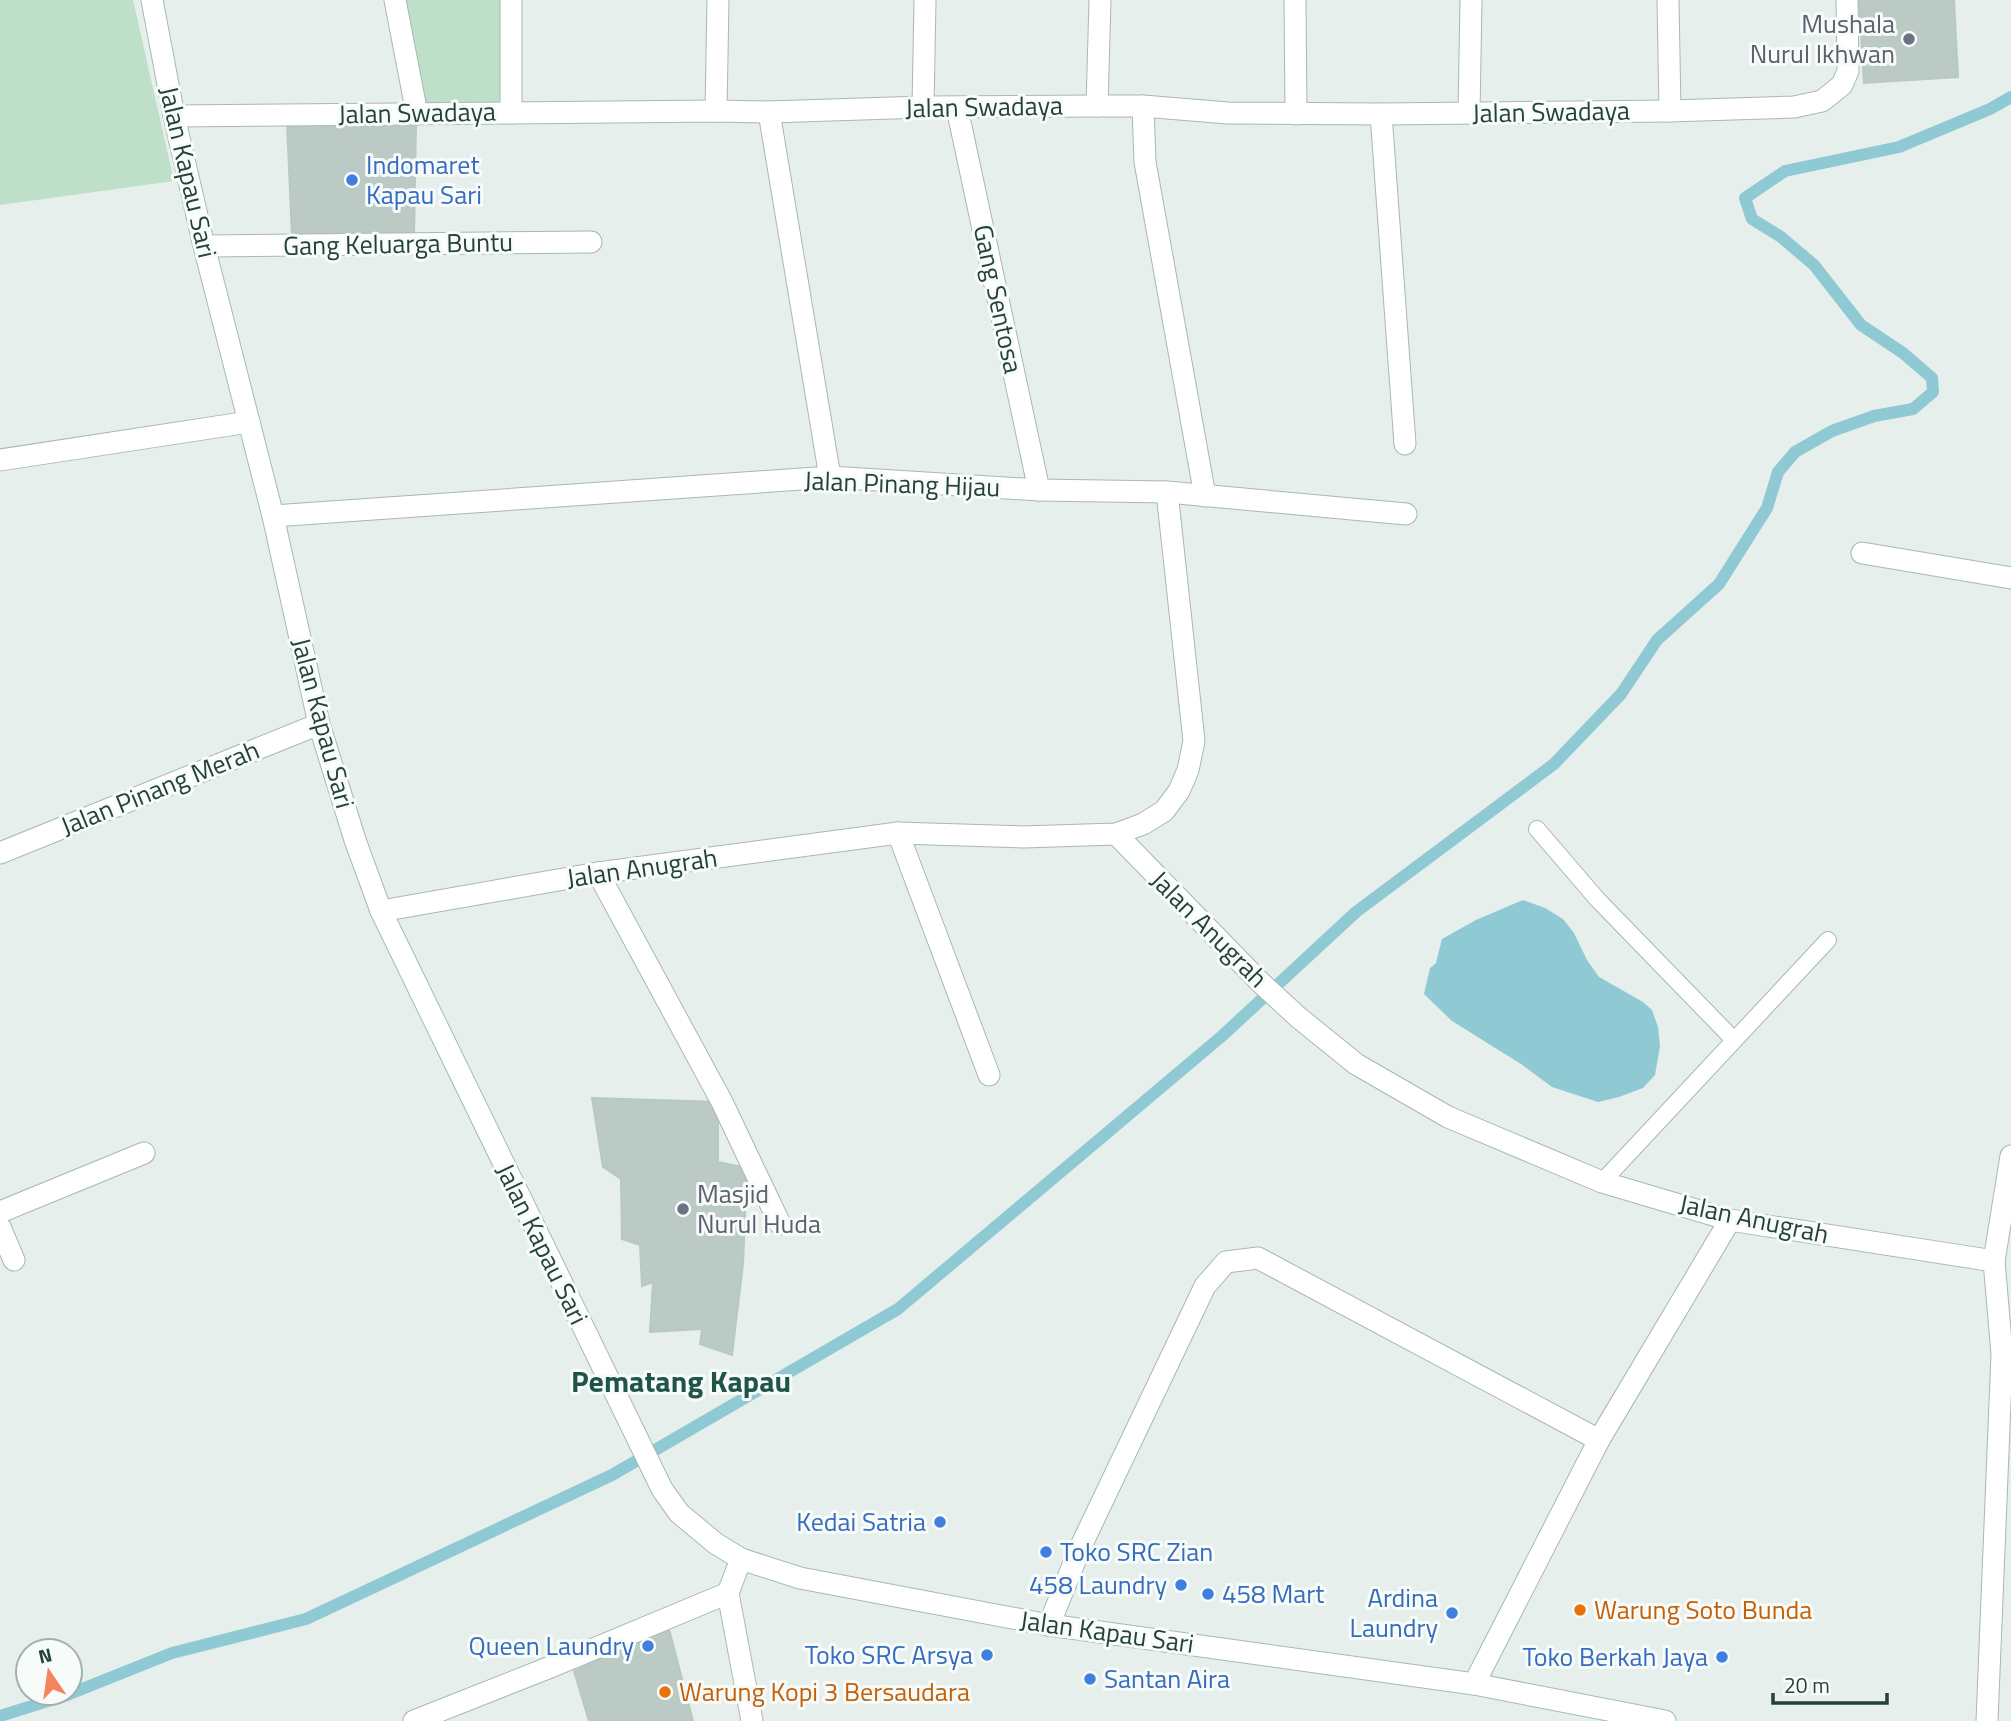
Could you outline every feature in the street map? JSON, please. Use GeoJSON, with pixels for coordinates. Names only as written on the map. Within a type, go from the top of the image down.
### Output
{"type":"FeatureCollection","features":[{"type":"Feature","properties":{"kind":"street","name":"Jalan Kapau Sari"},"geometry":{"type":"LineString","coordinates":[[152,0],[174,116],[204,246],[273,516],[319,724],[355,840],[381,911],[662,1489],[678,1513],[694,1528],[741,1559],[800,1578],[1049,1625],[1474,1684],[1665,1721]]}},
{"type":"Feature","properties":{"kind":"street"},"geometry":{"type":"LineString","coordinates":[[395,0],[417,114]]}},
{"type":"Feature","properties":{"kind":"street"},"geometry":{"type":"LineString","coordinates":[[511,0],[511,113]]}},
{"type":"Feature","properties":{"kind":"street"},"geometry":{"type":"LineString","coordinates":[[716,111],[718,0]]}},
{"type":"Feature","properties":{"kind":"street"},"geometry":{"type":"LineString","coordinates":[[923,107],[925,0]]}},
{"type":"Feature","properties":{"kind":"street"},"geometry":{"type":"LineString","coordinates":[[1097,106],[1100,0]]}},
{"type":"Feature","properties":{"kind":"street"},"geometry":{"type":"LineString","coordinates":[[1295,0],[1296,114]]}},
{"type":"Feature","properties":{"kind":"street"},"geometry":{"type":"LineString","coordinates":[[1469,113],[1471,0]]}},
{"type":"Feature","properties":{"kind":"street"},"geometry":{"type":"LineString","coordinates":[[1668,0],[1670,111]]}},
{"type":"Feature","properties":{"kind":"street","name":"Jalan Swadaya"},"geometry":{"type":"LineString","coordinates":[[174,116],[769,112],[923,107],[1097,106],[1296,114],[1670,111],[1794,107],[1822,101],[1843,85],[1848,71],[1847,0]]}},
{"type":"Feature","properties":{"kind":"street"},"geometry":{"type":"LineString","coordinates":[[1143,106],[1145,162],[1206,496]]}},
{"type":"Feature","properties":{"kind":"street","name":"Gang Sentosa"},"geometry":{"type":"LineString","coordinates":[[957,108],[1039,491]]}},
{"type":"Feature","properties":{"kind":"street"},"geometry":{"type":"LineString","coordinates":[[769,112],[830,477]]}},
{"type":"Feature","properties":{"kind":"street"},"geometry":{"type":"LineString","coordinates":[[1381,114],[1405,444]]}},
{"type":"Feature","properties":{"kind":"street","name":"Gang Keluarga Buntu"},"geometry":{"type":"LineString","coordinates":[[204,246],[591,242]]}},
{"type":"Feature","properties":{"kind":"street"},"geometry":{"type":"LineString","coordinates":[[0,460],[249,422]]}},
{"type":"Feature","properties":{"kind":"street","name":"Jalan Pinang Hijau"},"geometry":{"type":"LineString","coordinates":[[273,516],[830,477],[1039,491],[1167,492],[1406,514]]}},
{"type":"Feature","properties":{"kind":"street"},"geometry":{"type":"LineString","coordinates":[[1116,834],[1143,824],[1164,811],[1179,790],[1188,770],[1194,741],[1167,492]]}},
{"type":"Feature","properties":{"kind":"street"},"geometry":{"type":"LineString","coordinates":[[1862,553],[2011,578]]}},
{"type":"Feature","properties":{"kind":"street","name":"Jalan Pinang Merah"},"geometry":{"type":"LineString","coordinates":[[0,853],[319,724]]}},
{"type":"Feature","properties":{"kind":"street"},"geometry":{"type":"LineString","coordinates":[[898,833],[989,1075]]}},
{"type":"Feature","properties":{"kind":"street","name":"Jalan Anugrah"},"geometry":{"type":"LineString","coordinates":[[381,911],[597,873],[898,833],[1023,838],[1116,834],[1260,982],[1298,1017],[1356,1064],[1448,1117],[1602,1182],[1730,1220],[1994,1261]]}},
{"type":"Feature","properties":{"kind":"street"},"geometry":{"type":"LineString","coordinates":[[597,873],[722,1102],[780,1224]]}},
{"type":"Feature","properties":{"kind":"street"},"geometry":{"type":"LineString","coordinates":[[0,1212],[144,1153]]}},
{"type":"Feature","properties":{"kind":"street"},"geometry":{"type":"LineString","coordinates":[[1987,1721],[2002,1354],[1994,1261],[2011,1156]]}},
{"type":"Feature","properties":{"kind":"street"},"geometry":{"type":"LineString","coordinates":[[1474,1684],[1599,1440],[1730,1220]]}},
{"type":"Feature","properties":{"kind":"street"},"geometry":{"type":"LineString","coordinates":[[0,1227],[14,1260]]}},
{"type":"Feature","properties":{"kind":"street"},"geometry":{"type":"LineString","coordinates":[[1049,1625],[1080,1548],[1205,1286],[1226,1262],[1258,1258],[1599,1440]]}},
{"type":"Feature","properties":{"kind":"street"},"geometry":{"type":"LineString","coordinates":[[741,1559],[728,1593],[752,1721]]}},
{"type":"Feature","properties":{"kind":"street"},"geometry":{"type":"LineString","coordinates":[[414,1721],[728,1593]]}},
{"type":"Feature","properties":{"kind":"lane"},"geometry":{"type":"LineString","coordinates":[[1536,829],[1597,899],[1734,1040]]}},
{"type":"Feature","properties":{"kind":"lane"},"geometry":{"type":"LineString","coordinates":[[1602,1182],[1828,940]]}},
{"type":"Feature","properties":{"kind":"green space"},"geometry":{"type":"Polygon","coordinates":[[[0,0],[133,0],[174,181],[0,205],[0,0]]]}},
{"type":"Feature","properties":{"kind":"green space"},"geometry":{"type":"Polygon","coordinates":[[[395,0],[511,0],[511,113],[417,114],[395,0]]]}},
{"type":"Feature","properties":{"kind":"water"},"geometry":{"type":"Polygon","coordinates":[[[1523,900],[1545,908],[1563,919],[1599,977],[1652,1010],[1658,1027],[1660,1046],[1655,1075],[1643,1088],[1598,1102],[1552,1087],[1521,1064],[1452,1021],[1424,994],[1430,968],[1436,963],[1442,939],[1476,920],[1523,900]]]}},
{"type":"Feature","properties":{"kind":"building","name":"Mushala Nurul Ikhwan"},"geometry":{"type":"Polygon","coordinates":[[[1859,0],[1954,0],[1958,77],[1864,83],[1859,0]]]}},
{"type":"Feature","properties":{"kind":"building","name":"Indomaret Kapau Sari"},"geometry":{"type":"Polygon","coordinates":[[[287,123],[416,124],[414,238],[292,236],[287,123]]]}},
{"type":"Feature","properties":{"kind":"building","name":"Masjid Nurul Huda"},"geometry":{"type":"Polygon","coordinates":[[[592,1098],[718,1102],[718,1162],[747,1168],[743,1264],[732,1355],[700,1344],[702,1329],[650,1332],[653,1282],[642,1286],[640,1245],[622,1239],[621,1179],[603,1167],[592,1098]]]}},
{"type":"Feature","properties":{"kind":"building"},"geometry":{"type":"Polygon","coordinates":[[[669,1629],[693,1721],[589,1721],[574,1671],[669,1629]]]}},
{"type":"Feature","properties":{"kind":"waterway"},"geometry":{"type":"LineString","coordinates":[[0,1716],[67,1695],[172,1653],[306,1619],[612,1475],[898,1309],[1222,1036],[1356,912],[1554,764],[1621,694],[1657,640],[1719,584],[1767,508],[1778,472],[1795,452],[1832,431],[1874,416],[1913,409],[1933,392],[1932,378],[1903,353],[1861,325],[1814,265],[1781,237],[1752,219],[1745,198],[1785,171],[1899,147],[1990,109],[2011,97]]}},
{"type":"Feature","properties":{"kind":"place","name":"Mushala Nurul Ikhwan"},"geometry":{"type":"Point","coordinates":[1909,39]}},
{"type":"Feature","properties":{"kind":"place","name":"Indomaret Kapau Sari"},"geometry":{"type":"Point","coordinates":[352,180]}},
{"type":"Feature","properties":{"kind":"place","name":"Masjid Nurul Huda"},"geometry":{"type":"Point","coordinates":[683,1209]}},
{"type":"Feature","properties":{"kind":"place","name":"Kedai Satria"},"geometry":{"type":"Point","coordinates":[940,1522]}},
{"type":"Feature","properties":{"kind":"place","name":"Toko SRC Zian"},"geometry":{"type":"Point","coordinates":[1046,1552]}},
{"type":"Feature","properties":{"kind":"place","name":"458 Laundry"},"geometry":{"type":"Point","coordinates":[1181,1585]}},
{"type":"Feature","properties":{"kind":"place","name":"458 Mart"},"geometry":{"type":"Point","coordinates":[1208,1594]}},
{"type":"Feature","properties":{"kind":"place","name":"Warung Soto Bunda"},"geometry":{"type":"Point","coordinates":[1580,1610]}},
{"type":"Feature","properties":{"kind":"place","name":"Ardina Laundry"},"geometry":{"type":"Point","coordinates":[1452,1613]}},
{"type":"Feature","properties":{"kind":"place","name":"Queen Laundry"},"geometry":{"type":"Point","coordinates":[648,1646]}},
{"type":"Feature","properties":{"kind":"place","name":"Toko SRC Arsya"},"geometry":{"type":"Point","coordinates":[987,1655]}},
{"type":"Feature","properties":{"kind":"place","name":"Toko Berkah Jaya"},"geometry":{"type":"Point","coordinates":[1722,1657]}},
{"type":"Feature","properties":{"kind":"place","name":"Santan Aira"},"geometry":{"type":"Point","coordinates":[1090,1679]}},
{"type":"Feature","properties":{"kind":"place","name":"Warung Kopi 3 Bersaudara"},"geometry":{"type":"Point","coordinates":[665,1692]}},
{"type":"Feature","properties":{"kind":"district","name":"Pematang Kapau"},"geometry":{"type":"Point","coordinates":[681,1382]}}]}
